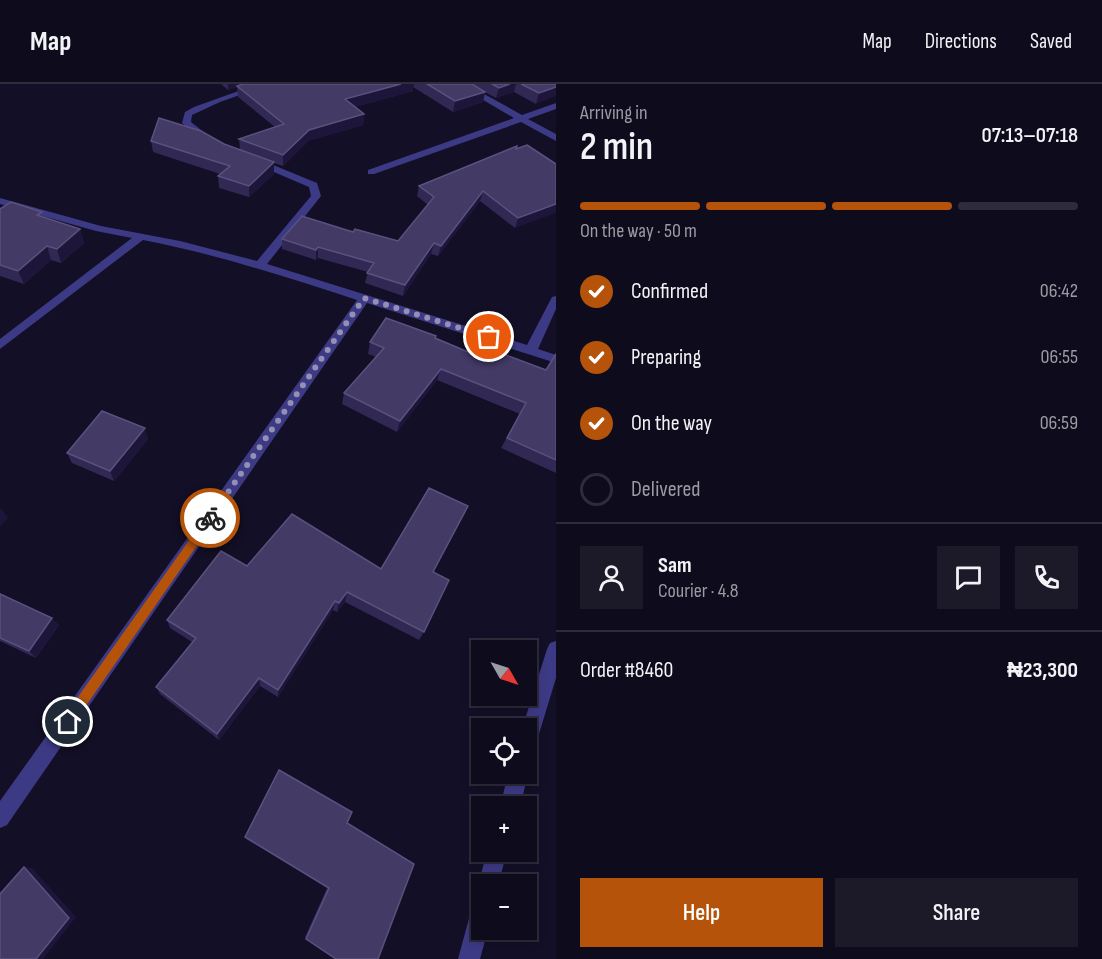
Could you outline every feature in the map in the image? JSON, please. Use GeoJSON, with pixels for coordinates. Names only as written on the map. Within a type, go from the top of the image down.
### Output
{"type":"FeatureCollection","features":[{"type":"Feature","properties":{"kind":"street"},"geometry":{"type":"LineString","coordinates":[[214,142],[196,133],[186,123],[188,114],[231,94],[267,84]]}},
{"type":"Feature","properties":{"kind":"street"},"geometry":{"type":"LineString","coordinates":[[460,84],[556,138]]}},
{"type":"Feature","properties":{"kind":"street"},"geometry":{"type":"LineString","coordinates":[[371,172],[556,106]]}},
{"type":"Feature","properties":{"kind":"street"},"geometry":{"type":"LineString","coordinates":[[242,155],[314,185],[316,196],[260,265]]}},
{"type":"Feature","properties":{"kind":"street"},"geometry":{"type":"LineString","coordinates":[[0,201],[57,218],[180,244],[260,265],[556,359]]}},
{"type":"Feature","properties":{"kind":"street"},"geometry":{"type":"LineString","coordinates":[[0,345],[140,237]]}},
{"type":"Feature","properties":{"kind":"street"},"geometry":{"type":"LineString","coordinates":[[0,818],[364,298]]}},
{"type":"Feature","properties":{"kind":"street"},"geometry":{"type":"LineString","coordinates":[[531,350],[556,300]]}},
{"type":"Feature","properties":{"kind":"street"},"geometry":{"type":"LineString","coordinates":[[535,718],[556,649]]}},
{"type":"Feature","properties":{"kind":"street"},"geometry":{"type":"LineString","coordinates":[[468,959],[474,940]]}},
{"type":"Feature","properties":{"kind":"building"},"geometry":{"type":"Polygon","coordinates":[[[243,84],[401,84],[345,99],[364,114],[309,130],[283,155],[239,139],[284,124],[237,86],[243,84]]]}},
{"type":"Feature","properties":{"kind":"building"},"geometry":{"type":"Polygon","coordinates":[[[427,84],[472,84],[485,92],[455,101],[427,84]]]}},
{"type":"Feature","properties":{"kind":"building"},"geometry":{"type":"Polygon","coordinates":[[[492,84],[510,84],[499,88],[492,84]]]}},
{"type":"Feature","properties":{"kind":"building"},"geometry":{"type":"Polygon","coordinates":[[[521,84],[556,84],[556,87],[539,93],[521,84]]]}},
{"type":"Feature","properties":{"kind":"building"},"geometry":{"type":"Polygon","coordinates":[[[159,118],[201,131],[224,144],[274,162],[249,186],[218,176],[230,166],[151,141],[159,118]]]}},
{"type":"Feature","properties":{"kind":"building"},"geometry":{"type":"Polygon","coordinates":[[[527,145],[556,164],[556,204],[518,218],[483,191],[441,246],[434,243],[405,285],[367,273],[374,263],[318,247],[316,250],[282,239],[302,216],[353,232],[355,229],[398,241],[434,197],[419,186],[517,146],[516,149],[527,145]]]}},
{"type":"Feature","properties":{"kind":"building"},"geometry":{"type":"Polygon","coordinates":[[[11,202],[42,212],[37,215],[80,229],[57,249],[47,246],[18,271],[0,265],[0,209],[11,202]]]}},
{"type":"Feature","properties":{"kind":"building"},"geometry":{"type":"Polygon","coordinates":[[[386,318],[436,336],[435,338],[492,362],[498,352],[546,370],[556,354],[556,460],[507,438],[526,403],[441,369],[400,421],[344,393],[384,348],[370,342],[386,318]]]}},
{"type":"Feature","properties":{"kind":"building"},"geometry":{"type":"Polygon","coordinates":[[[102,411],[145,428],[110,471],[67,453],[102,411]]]}},
{"type":"Feature","properties":{"kind":"building"},"geometry":{"type":"Polygon","coordinates":[[[429,488],[468,506],[433,572],[449,580],[424,632],[347,592],[339,603],[335,601],[278,690],[259,678],[217,734],[156,687],[196,638],[167,620],[221,551],[247,566],[292,514],[381,569],[429,488]]]}},
{"type":"Feature","properties":{"kind":"building"},"geometry":{"type":"Polygon","coordinates":[[[0,594],[52,618],[29,651],[0,638],[0,594]]]}},
{"type":"Feature","properties":{"kind":"building"},"geometry":{"type":"Polygon","coordinates":[[[279,770],[352,812],[347,823],[414,864],[378,959],[336,959],[306,939],[329,888],[245,837],[279,770]]]}},
{"type":"Feature","properties":{"kind":"building"},"geometry":{"type":"Polygon","coordinates":[[[24,867],[69,918],[36,959],[0,959],[0,894],[24,867]]]}},
{"type":"Feature","properties":{"kind":"way so far"},"geometry":{"type":"LineString","coordinates":[[210,518],[364,298],[489,337]]}},
{"type":"Feature","properties":{"kind":"route"},"geometry":{"type":"LineString","coordinates":[[68,722],[210,518]]}}]}
